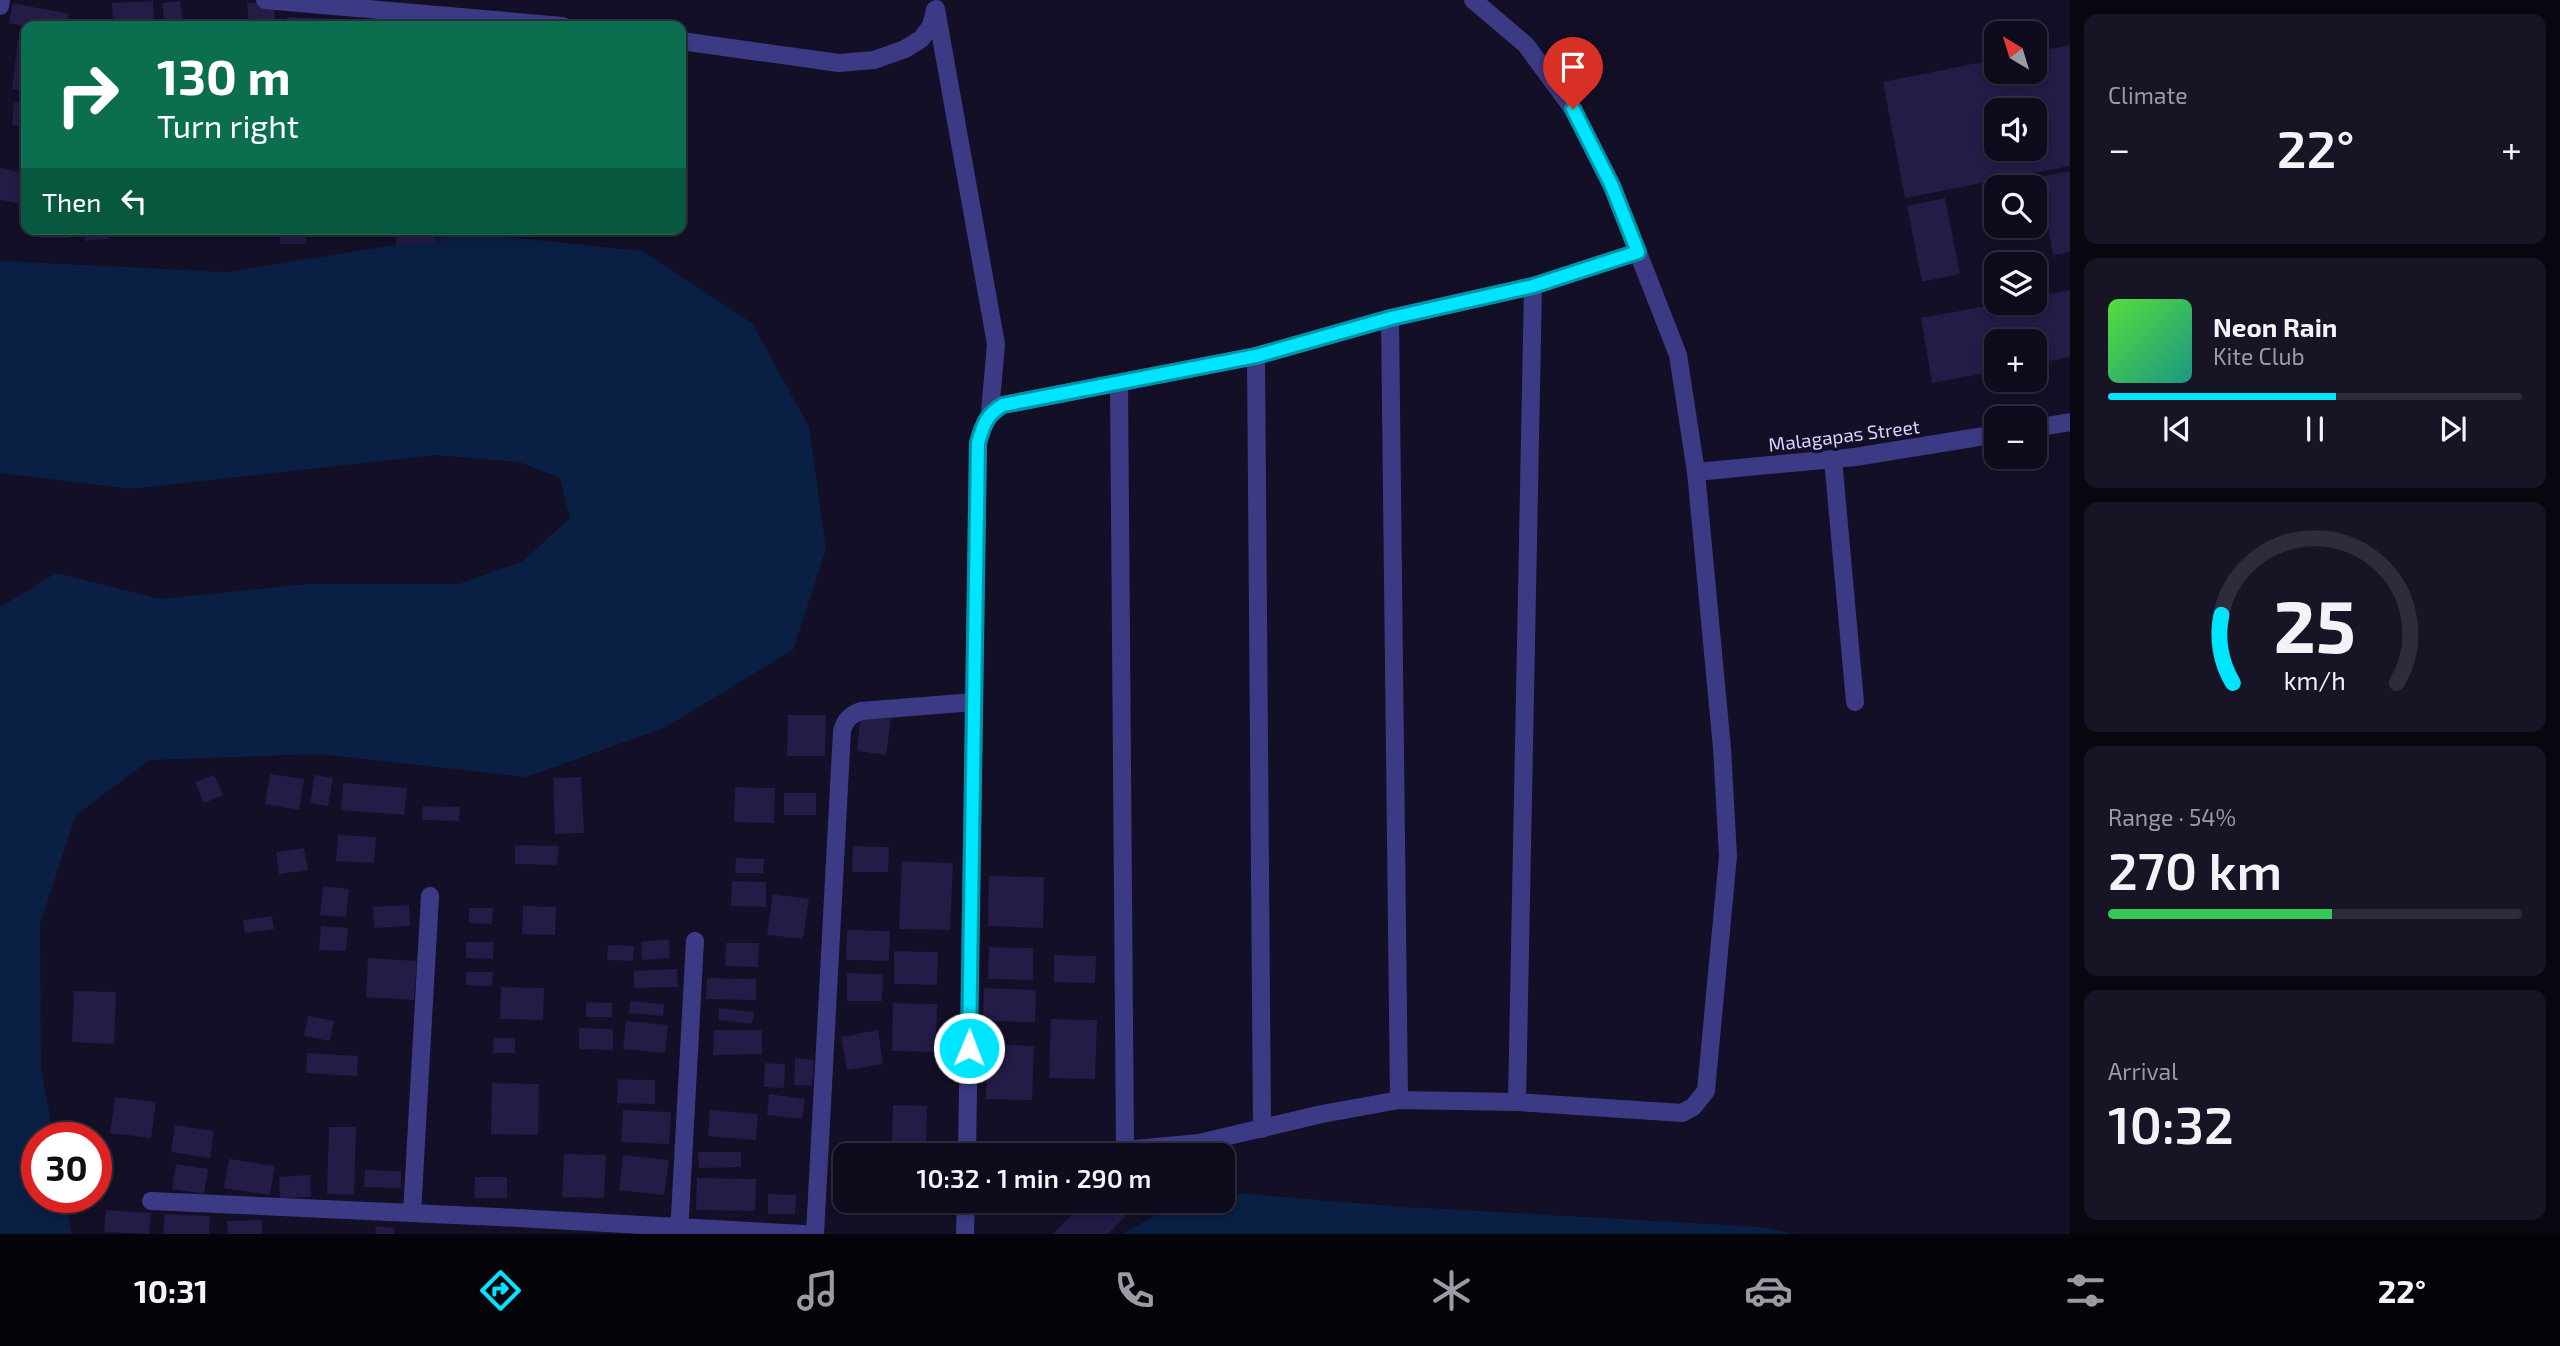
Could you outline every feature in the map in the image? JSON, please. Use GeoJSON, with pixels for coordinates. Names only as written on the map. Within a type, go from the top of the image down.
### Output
{"type":"FeatureCollection","features":[{"type":"Feature","properties":{"kind":"street"},"geometry":{"type":"LineString","coordinates":[[0,6],[1,0]]}},
{"type":"Feature","properties":{"kind":"street"},"geometry":{"type":"LineString","coordinates":[[265,0],[506,21]]}},
{"type":"Feature","properties":{"kind":"street"},"geometry":{"type":"LineString","coordinates":[[1199,1143],[1322,1114],[1399,1100],[1517,1102],[1682,1112],[1693,1107],[1706,1091],[1728,856],[1722,748],[1696,472],[1678,355],[1612,186],[1573,109],[1526,45],[1473,0]]}},
{"type":"Feature","properties":{"kind":"street"},"geometry":{"type":"LineString","coordinates":[[686,42],[839,63],[874,60],[905,49],[921,39],[931,26],[935,5]]}},
{"type":"Feature","properties":{"kind":"street"},"geometry":{"type":"LineString","coordinates":[[935,5],[996,344],[990,412],[978,443],[967,1143]]}},
{"type":"Feature","properties":{"kind":"street"},"geometry":{"type":"LineString","coordinates":[[990,412],[1003,405],[1256,356],[1391,318],[1533,286],[1638,252]]}},
{"type":"Feature","properties":{"kind":"street"},"geometry":{"type":"LineString","coordinates":[[1517,1102],[1533,286]]}},
{"type":"Feature","properties":{"kind":"street"},"geometry":{"type":"LineString","coordinates":[[1391,318],[1399,1100]]}},
{"type":"Feature","properties":{"kind":"street"},"geometry":{"type":"LineString","coordinates":[[1256,356],[1262,1129]]}},
{"type":"Feature","properties":{"kind":"street"},"geometry":{"type":"LineString","coordinates":[[1119,383],[1125,1143]]}},
{"type":"Feature","properties":{"kind":"street"},"geometry":{"type":"LineString","coordinates":[[2047,426],[2070,422]]}},
{"type":"Feature","properties":{"kind":"street","name":"Malagapas Street"},"geometry":{"type":"LineString","coordinates":[[1696,472],[1833,459],[1984,436]]}},
{"type":"Feature","properties":{"kind":"street"},"geometry":{"type":"LineString","coordinates":[[1833,459],[1855,702]]}},
{"type":"Feature","properties":{"kind":"street"},"geometry":{"type":"LineString","coordinates":[[815,1234],[842,730],[853,714],[861,711],[974,702]]}},
{"type":"Feature","properties":{"kind":"street"},"geometry":{"type":"LineString","coordinates":[[412,1213],[430,896]]}},
{"type":"Feature","properties":{"kind":"street"},"geometry":{"type":"LineString","coordinates":[[679,1231],[695,942]]}},
{"type":"Feature","properties":{"kind":"street"},"geometry":{"type":"LineString","coordinates":[[151,1201],[412,1213],[542,1227],[803,1234]]}},
{"type":"Feature","properties":{"kind":"street"},"geometry":{"type":"LineString","coordinates":[[965,1234],[966,1213]]}},
{"type":"Feature","properties":{"kind":"water"},"geometry":{"type":"Polygon","coordinates":[[[457,235],[488,235],[642,251],[752,323],[809,427],[826,549],[793,650],[664,728],[526,777],[320,754],[150,760],[76,815],[40,924],[41,1070],[51,1122],[21,1122],[21,1213],[68,1213],[72,1234],[0,1234],[0,607],[56,573],[160,599],[307,584],[459,584],[523,561],[570,518],[560,478],[519,462],[436,455],[131,489],[0,473],[0,261],[228,272],[457,235]]]}},
{"type":"Feature","properties":{"kind":"water"},"geometry":{"type":"Polygon","coordinates":[[[1235,1193],[1391,1206],[1762,1227],[1795,1234],[1122,1234],[1159,1213],[1235,1213],[1235,1193]]]}},
{"type":"Feature","properties":{"kind":"building"},"geometry":{"type":"Polygon","coordinates":[[[153,1],[154,21],[113,21],[112,3],[153,1]]]}},
{"type":"Feature","properties":{"kind":"building"},"geometry":{"type":"Polygon","coordinates":[[[180,1],[183,21],[164,21],[162,3],[180,1]]]}},
{"type":"Feature","properties":{"kind":"building"},"geometry":{"type":"Polygon","coordinates":[[[274,2],[276,21],[249,21],[247,3],[274,2]]]}},
{"type":"Feature","properties":{"kind":"building"},"geometry":{"type":"Polygon","coordinates":[[[13,3],[69,14],[67,21],[21,21],[21,25],[9,23],[13,3]]]}},
{"type":"Feature","properties":{"kind":"building"},"geometry":{"type":"Polygon","coordinates":[[[287,17],[338,19],[338,21],[287,21],[287,17]]]}},
{"type":"Feature","properties":{"kind":"building"},"geometry":{"type":"Polygon","coordinates":[[[18,40],[21,40],[21,90],[12,89],[18,40]]]}},
{"type":"Feature","properties":{"kind":"building"},"geometry":{"type":"Polygon","coordinates":[[[2070,45],[2070,166],[2024,175],[1984,175],[1984,183],[1905,198],[1883,82],[1984,62],[1984,84],[2048,84],[2048,49],[2070,45]]]}},
{"type":"Feature","properties":{"kind":"building"},"geometry":{"type":"Polygon","coordinates":[[[14,102],[21,103],[21,126],[12,125],[14,102]]]}},
{"type":"Feature","properties":{"kind":"building"},"geometry":{"type":"Polygon","coordinates":[[[0,168],[21,172],[21,204],[0,200],[0,168]]]}},
{"type":"Feature","properties":{"kind":"building"},"geometry":{"type":"Polygon","coordinates":[[[2070,171],[2070,252],[2053,255],[2047,222],[2047,175],[2070,171]]]}},
{"type":"Feature","properties":{"kind":"building"},"geometry":{"type":"Polygon","coordinates":[[[1945,198],[1960,274],[1922,282],[1907,206],[1945,198]]]}},
{"type":"Feature","properties":{"kind":"building"},"geometry":{"type":"Polygon","coordinates":[[[40,235],[68,235],[68,238],[40,238],[40,235]]]}},
{"type":"Feature","properties":{"kind":"building"},"geometry":{"type":"Polygon","coordinates":[[[85,235],[109,235],[109,239],[85,241],[85,235]]]}},
{"type":"Feature","properties":{"kind":"building"},"geometry":{"type":"Polygon","coordinates":[[[280,235],[306,235],[306,244],[280,244],[280,235]]]}},
{"type":"Feature","properties":{"kind":"building"},"geometry":{"type":"Polygon","coordinates":[[[396,235],[434,235],[435,243],[396,244],[396,235]]]}},
{"type":"Feature","properties":{"kind":"building"},"geometry":{"type":"Polygon","coordinates":[[[2070,290],[2070,357],[2047,362],[2047,329],[1984,329],[1984,373],[1932,383],[1921,318],[1984,306],[1984,315],[2047,315],[2047,295],[2070,290]]]}},
{"type":"Feature","properties":{"kind":"building"},"geometry":{"type":"Polygon","coordinates":[[[788,715],[826,715],[825,756],[787,756],[788,715]]]}},
{"type":"Feature","properties":{"kind":"building"},"geometry":{"type":"Polygon","coordinates":[[[861,715],[891,719],[886,755],[857,751],[861,715]]]}},
{"type":"Feature","properties":{"kind":"building"},"geometry":{"type":"Polygon","coordinates":[[[270,774],[304,779],[299,810],[265,804],[270,774]]]}},
{"type":"Feature","properties":{"kind":"building"},"geometry":{"type":"Polygon","coordinates":[[[214,775],[223,795],[204,803],[195,782],[214,775]]]}},
{"type":"Feature","properties":{"kind":"building"},"geometry":{"type":"Polygon","coordinates":[[[315,775],[333,778],[328,806],[310,803],[315,775]]]}},
{"type":"Feature","properties":{"kind":"building"},"geometry":{"type":"Polygon","coordinates":[[[581,777],[584,833],[555,834],[553,778],[581,777]]]}},
{"type":"Feature","properties":{"kind":"building"},"geometry":{"type":"Polygon","coordinates":[[[343,783],[407,788],[404,815],[341,810],[343,783]]]}},
{"type":"Feature","properties":{"kind":"building"},"geometry":{"type":"Polygon","coordinates":[[[735,787],[775,788],[774,823],[734,822],[735,787]]]}},
{"type":"Feature","properties":{"kind":"building"},"geometry":{"type":"Polygon","coordinates":[[[784,793],[816,793],[816,815],[784,815],[784,793]]]}},
{"type":"Feature","properties":{"kind":"building"},"geometry":{"type":"Polygon","coordinates":[[[423,806],[460,807],[459,821],[422,820],[423,806]]]}},
{"type":"Feature","properties":{"kind":"building"},"geometry":{"type":"Polygon","coordinates":[[[338,835],[376,837],[374,863],[336,861],[338,835]]]}},
{"type":"Feature","properties":{"kind":"building"},"geometry":{"type":"Polygon","coordinates":[[[515,845],[559,846],[557,865],[515,864],[515,845]]]}},
{"type":"Feature","properties":{"kind":"building"},"geometry":{"type":"Polygon","coordinates":[[[853,846],[889,847],[888,872],[852,872],[853,846]]]}},
{"type":"Feature","properties":{"kind":"building"},"geometry":{"type":"Polygon","coordinates":[[[304,848],[308,870],[279,874],[276,852],[304,848]]]}},
{"type":"Feature","properties":{"kind":"building"},"geometry":{"type":"Polygon","coordinates":[[[736,858],[764,859],[763,873],[735,873],[736,858]]]}},
{"type":"Feature","properties":{"kind":"building"},"geometry":{"type":"Polygon","coordinates":[[[902,861],[953,863],[950,930],[899,929],[902,861]]]}},
{"type":"Feature","properties":{"kind":"building"},"geometry":{"type":"Polygon","coordinates":[[[989,876],[1044,877],[1043,928],[988,926],[989,876]]]}},
{"type":"Feature","properties":{"kind":"building"},"geometry":{"type":"Polygon","coordinates":[[[732,881],[766,882],[766,907],[731,906],[732,881]]]}},
{"type":"Feature","properties":{"kind":"building"},"geometry":{"type":"Polygon","coordinates":[[[323,886],[349,889],[346,917],[320,915],[323,886]]]}},
{"type":"Feature","properties":{"kind":"building"},"geometry":{"type":"Polygon","coordinates":[[[773,894],[809,899],[803,939],[767,935],[773,894]]]}},
{"type":"Feature","properties":{"kind":"building"},"geometry":{"type":"Polygon","coordinates":[[[409,905],[410,926],[374,928],[373,907],[409,905]]]}},
{"type":"Feature","properties":{"kind":"building"},"geometry":{"type":"Polygon","coordinates":[[[523,906],[556,907],[555,935],[522,934],[523,906]]]}},
{"type":"Feature","properties":{"kind":"building"},"geometry":{"type":"Polygon","coordinates":[[[469,908],[493,908],[492,924],[469,923],[469,908]]]}},
{"type":"Feature","properties":{"kind":"building"},"geometry":{"type":"Polygon","coordinates":[[[272,916],[274,929],[245,933],[243,920],[272,916]]]}},
{"type":"Feature","properties":{"kind":"building"},"geometry":{"type":"Polygon","coordinates":[[[321,926],[348,928],[346,951],[319,950],[321,926]]]}},
{"type":"Feature","properties":{"kind":"building"},"geometry":{"type":"Polygon","coordinates":[[[847,930],[890,931],[889,961],[846,960],[847,930]]]}},
{"type":"Feature","properties":{"kind":"building"},"geometry":{"type":"Polygon","coordinates":[[[669,939],[670,958],[642,960],[641,942],[669,939]]]}},
{"type":"Feature","properties":{"kind":"building"},"geometry":{"type":"Polygon","coordinates":[[[466,942],[494,942],[493,959],[466,958],[466,942]]]}},
{"type":"Feature","properties":{"kind":"building"},"geometry":{"type":"Polygon","coordinates":[[[726,943],[759,943],[758,967],[725,966],[726,943]]]}},
{"type":"Feature","properties":{"kind":"building"},"geometry":{"type":"Polygon","coordinates":[[[608,945],[634,946],[633,961],[607,960],[608,945]]]}},
{"type":"Feature","properties":{"kind":"building"},"geometry":{"type":"Polygon","coordinates":[[[989,947],[1033,948],[1033,980],[988,979],[989,947]]]}},
{"type":"Feature","properties":{"kind":"building"},"geometry":{"type":"Polygon","coordinates":[[[894,951],[938,952],[937,985],[894,984],[894,951]]]}},
{"type":"Feature","properties":{"kind":"building"},"geometry":{"type":"Polygon","coordinates":[[[1054,955],[1096,956],[1095,983],[1054,982],[1054,955]]]}},
{"type":"Feature","properties":{"kind":"building"},"geometry":{"type":"Polygon","coordinates":[[[368,958],[417,961],[414,1000],[366,997],[368,958]]]}},
{"type":"Feature","properties":{"kind":"building"},"geometry":{"type":"Polygon","coordinates":[[[677,969],[678,987],[634,988],[634,971],[677,969]]]}},
{"type":"Feature","properties":{"kind":"building"},"geometry":{"type":"Polygon","coordinates":[[[466,972],[493,972],[492,986],[466,985],[466,972]]]}},
{"type":"Feature","properties":{"kind":"building"},"geometry":{"type":"Polygon","coordinates":[[[847,973],[883,974],[882,1001],[847,1001],[847,973]]]}},
{"type":"Feature","properties":{"kind":"building"},"geometry":{"type":"Polygon","coordinates":[[[707,978],[756,979],[756,1000],[706,999],[707,978]]]}},
{"type":"Feature","properties":{"kind":"building"},"geometry":{"type":"Polygon","coordinates":[[[501,987],[544,988],[543,1020],[500,1019],[501,987]]]}},
{"type":"Feature","properties":{"kind":"building"},"geometry":{"type":"Polygon","coordinates":[[[984,988],[1036,990],[1035,1022],[983,1021],[984,988]]]}},
{"type":"Feature","properties":{"kind":"building"},"geometry":{"type":"Polygon","coordinates":[[[74,991],[116,992],[114,1044],[72,1042],[74,991]]]}},
{"type":"Feature","properties":{"kind":"building"},"geometry":{"type":"Polygon","coordinates":[[[630,1001],[664,1004],[663,1016],[629,1013],[630,1001]]]}},
{"type":"Feature","properties":{"kind":"building"},"geometry":{"type":"Polygon","coordinates":[[[586,1002],[612,1003],[612,1017],[586,1017],[586,1002]]]}},
{"type":"Feature","properties":{"kind":"building"},"geometry":{"type":"Polygon","coordinates":[[[893,1003],[937,1004],[936,1052],[892,1051],[893,1003]]]}},
{"type":"Feature","properties":{"kind":"building"},"geometry":{"type":"Polygon","coordinates":[[[719,1008],[754,1012],[752,1024],[718,1020],[719,1008]]]}},
{"type":"Feature","properties":{"kind":"building"},"geometry":{"type":"Polygon","coordinates":[[[308,1016],[334,1021],[330,1041],[304,1036],[308,1016]]]}},
{"type":"Feature","properties":{"kind":"building"},"geometry":{"type":"Polygon","coordinates":[[[1051,1019],[1097,1020],[1095,1079],[1049,1078],[1051,1019]]]}},
{"type":"Feature","properties":{"kind":"building"},"geometry":{"type":"Polygon","coordinates":[[[626,1021],[668,1025],[665,1053],[623,1049],[626,1021]]]}},
{"type":"Feature","properties":{"kind":"building"},"geometry":{"type":"Polygon","coordinates":[[[579,1028],[613,1029],[613,1050],[579,1049],[579,1028]]]}},
{"type":"Feature","properties":{"kind":"building"},"geometry":{"type":"Polygon","coordinates":[[[714,1030],[762,1030],[762,1054],[713,1055],[714,1030]]]}},
{"type":"Feature","properties":{"kind":"building"},"geometry":{"type":"Polygon","coordinates":[[[878,1030],[883,1064],[847,1070],[841,1037],[878,1030]]]}},
{"type":"Feature","properties":{"kind":"building"},"geometry":{"type":"Polygon","coordinates":[[[494,1038],[515,1038],[515,1053],[493,1053],[494,1038]]]}},
{"type":"Feature","properties":{"kind":"building"},"geometry":{"type":"Polygon","coordinates":[[[987,1044],[1034,1046],[1032,1100],[986,1099],[987,1044]]]}},
{"type":"Feature","properties":{"kind":"building"},"geometry":{"type":"Polygon","coordinates":[[[307,1053],[358,1056],[357,1076],[306,1073],[307,1053]]]}},
{"type":"Feature","properties":{"kind":"building"},"geometry":{"type":"Polygon","coordinates":[[[795,1058],[814,1060],[812,1086],[794,1085],[795,1058]]]}},
{"type":"Feature","properties":{"kind":"building"},"geometry":{"type":"Polygon","coordinates":[[[765,1063],[785,1064],[784,1088],[764,1087],[765,1063]]]}},
{"type":"Feature","properties":{"kind":"building"},"geometry":{"type":"Polygon","coordinates":[[[618,1079],[655,1080],[655,1104],[617,1103],[618,1079]]]}},
{"type":"Feature","properties":{"kind":"building"},"geometry":{"type":"Polygon","coordinates":[[[492,1083],[539,1084],[538,1135],[491,1134],[492,1083]]]}},
{"type":"Feature","properties":{"kind":"building"},"geometry":{"type":"Polygon","coordinates":[[[769,1094],[805,1099],[802,1119],[767,1115],[769,1094]]]}},
{"type":"Feature","properties":{"kind":"building"},"geometry":{"type":"Polygon","coordinates":[[[115,1097],[156,1102],[151,1138],[112,1133],[115,1097]]]}},
{"type":"Feature","properties":{"kind":"building"},"geometry":{"type":"Polygon","coordinates":[[[893,1105],[927,1106],[926,1143],[892,1143],[893,1105]]]}},
{"type":"Feature","properties":{"kind":"building"},"geometry":{"type":"Polygon","coordinates":[[[623,1110],[671,1112],[669,1144],[621,1142],[623,1110]]]}},
{"type":"Feature","properties":{"kind":"building"},"geometry":{"type":"Polygon","coordinates":[[[710,1110],[758,1114],[756,1140],[708,1136],[710,1110]]]}},
{"type":"Feature","properties":{"kind":"building"},"geometry":{"type":"Polygon","coordinates":[[[175,1125],[214,1131],[210,1158],[171,1152],[175,1125]]]}},
{"type":"Feature","properties":{"kind":"building"},"geometry":{"type":"Polygon","coordinates":[[[329,1127],[356,1127],[354,1195],[327,1194],[329,1127]]]}},
{"type":"Feature","properties":{"kind":"building"},"geometry":{"type":"Polygon","coordinates":[[[698,1152],[741,1152],[741,1167],[699,1168],[698,1152]]]}},
{"type":"Feature","properties":{"kind":"building"},"geometry":{"type":"Polygon","coordinates":[[[564,1154],[606,1155],[604,1198],[562,1197],[564,1154]]]}},
{"type":"Feature","properties":{"kind":"building"},"geometry":{"type":"Polygon","coordinates":[[[623,1155],[669,1160],[664,1195],[619,1190],[623,1155]]]}},
{"type":"Feature","properties":{"kind":"building"},"geometry":{"type":"Polygon","coordinates":[[[229,1159],[275,1166],[270,1195],[224,1188],[229,1159]]]}},
{"type":"Feature","properties":{"kind":"building"},"geometry":{"type":"Polygon","coordinates":[[[176,1164],[208,1169],[204,1194],[172,1189],[176,1164]]]}},
{"type":"Feature","properties":{"kind":"building"},"geometry":{"type":"Polygon","coordinates":[[[365,1170],[401,1171],[401,1188],[364,1187],[365,1170]]]}},
{"type":"Feature","properties":{"kind":"building"},"geometry":{"type":"Polygon","coordinates":[[[310,1175],[311,1197],[280,1198],[279,1177],[310,1175]]]}},
{"type":"Feature","properties":{"kind":"building"},"geometry":{"type":"Polygon","coordinates":[[[475,1177],[507,1177],[507,1198],[474,1198],[475,1177]]]}},
{"type":"Feature","properties":{"kind":"building"},"geometry":{"type":"Polygon","coordinates":[[[697,1178],[756,1179],[755,1211],[696,1210],[697,1178]]]}},
{"type":"Feature","properties":{"kind":"building"},"geometry":{"type":"Polygon","coordinates":[[[768,1194],[796,1195],[795,1214],[768,1214],[768,1194]]]}},
{"type":"Feature","properties":{"kind":"building"},"geometry":{"type":"Polygon","coordinates":[[[112,1210],[151,1213],[149,1234],[104,1232],[106,1213],[112,1213],[112,1210]]]}},
{"type":"Feature","properties":{"kind":"building"},"geometry":{"type":"Polygon","coordinates":[[[1073,1213],[1123,1213],[1126,1216],[1108,1234],[1053,1234],[1073,1213]]]}},
{"type":"Feature","properties":{"kind":"building"},"geometry":{"type":"Polygon","coordinates":[[[165,1214],[210,1216],[209,1234],[163,1234],[165,1214]]]}},
{"type":"Feature","properties":{"kind":"building"},"geometry":{"type":"Polygon","coordinates":[[[262,1220],[262,1234],[228,1234],[227,1221],[262,1220]]]}},
{"type":"Feature","properties":{"kind":"building"},"geometry":{"type":"Polygon","coordinates":[[[376,1226],[394,1228],[394,1234],[375,1234],[376,1226]]]}},
{"type":"Feature","properties":{"kind":"route"},"geometry":{"type":"LineString","coordinates":[[969,1048],[978,443],[990,412],[1003,405],[1256,356],[1391,318],[1533,286],[1638,252],[1612,186],[1573,109]]}}]}
